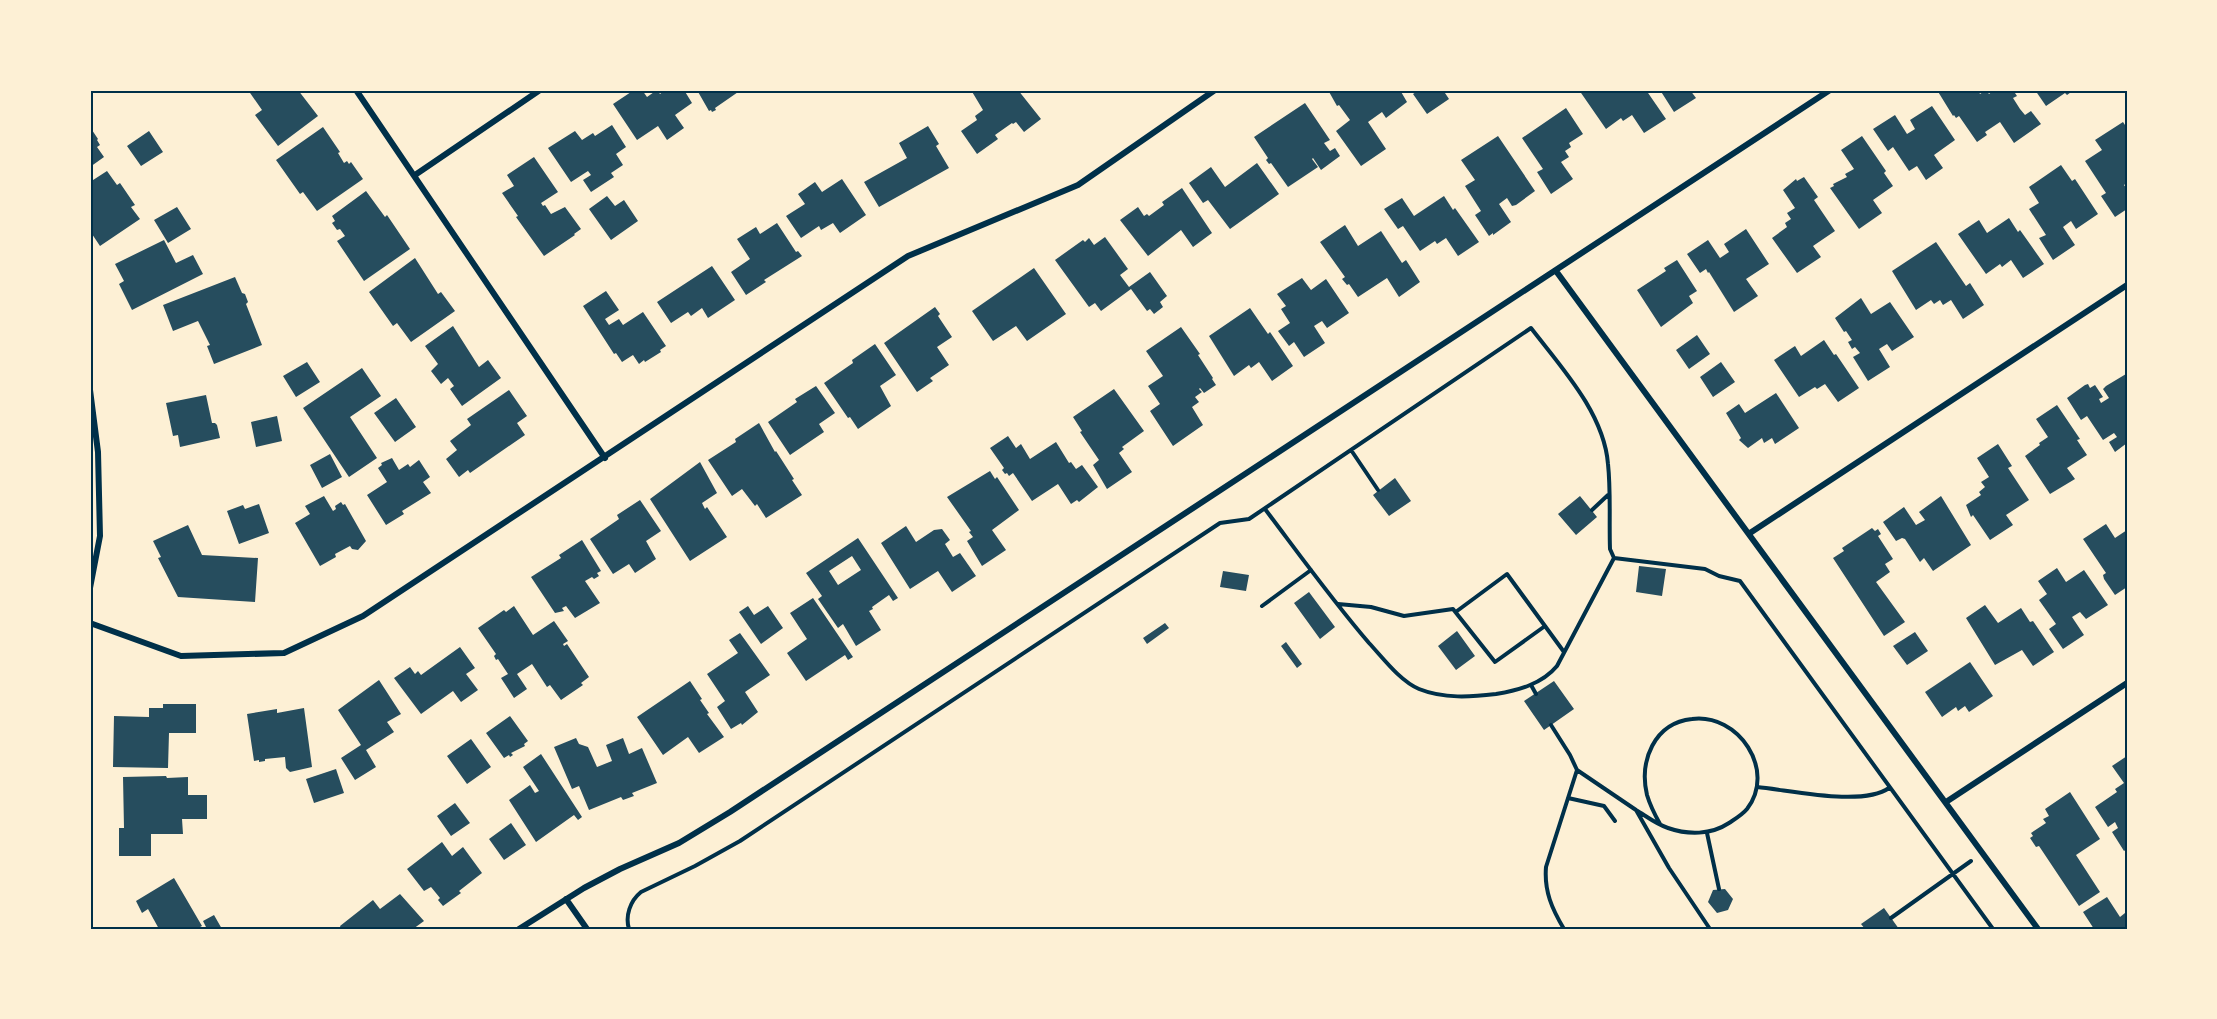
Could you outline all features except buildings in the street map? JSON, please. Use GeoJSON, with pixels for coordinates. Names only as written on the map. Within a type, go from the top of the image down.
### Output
{"type":"FeatureCollection","features":[{"type":"Feature","properties":{"kind":"street"},"geometry":{"type":"LineString","coordinates":[[356,90],[605,458]]}},
{"type":"Feature","properties":{"kind":"street"},"geometry":{"type":"LineString","coordinates":[[415,175],[540,90]]}},
{"type":"Feature","properties":{"kind":"street"},"geometry":{"type":"LineString","coordinates":[[90,622],[181,656],[284,653],[363,616],[908,256],[1078,185],[1215,90]]}},
{"type":"Feature","properties":{"kind":"street"},"geometry":{"type":"LineString","coordinates":[[519,929],[620,869],[679,843],[723,817],[1830,90]]}},
{"type":"Feature","properties":{"kind":"street"},"geometry":{"type":"LineString","coordinates":[[1556,271],[2038,929]]}},
{"type":"Feature","properties":{"kind":"street"},"geometry":{"type":"LineString","coordinates":[[1750,533],[2127,285]]}},
{"type":"Feature","properties":{"kind":"street"},"geometry":{"type":"LineString","coordinates":[[90,390],[98,452],[100,536],[90,588]]}},
{"type":"Feature","properties":{"kind":"street"},"geometry":{"type":"LineString","coordinates":[[1946,802],[2127,683]]}},
{"type":"Feature","properties":{"kind":"street"},"geometry":{"type":"LineString","coordinates":[[566,899],[587,929]]}},
{"type":"Feature","properties":{"kind":"path"},"geometry":{"type":"LineString","coordinates":[[629,929],[627,915],[634,898],[647,888],[740,841],[1220,524],[1249,519],[1265,509],[1531,328],[1580,394],[1599,431],[1608,463],[1610,549],[1614,558]]}},
{"type":"Feature","properties":{"kind":"path"},"geometry":{"type":"LineString","coordinates":[[1351,450],[1378,490]]}},
{"type":"Feature","properties":{"kind":"path"},"geometry":{"type":"LineString","coordinates":[[1592,510],[1609,495]]}},
{"type":"Feature","properties":{"kind":"path"},"geometry":{"type":"LineString","coordinates":[[1265,509],[1337,604],[1385,660],[1417,688],[1459,697],[1502,693],[1531,685],[1551,674],[1614,558]]}},
{"type":"Feature","properties":{"kind":"path"},"geometry":{"type":"LineString","coordinates":[[1614,558],[1705,569],[1719,576],[1740,581],[1993,929]]}},
{"type":"Feature","properties":{"kind":"path"},"geometry":{"type":"LineString","coordinates":[[1262,606],[1311,570]]}},
{"type":"Feature","properties":{"kind":"path"},"geometry":{"type":"LineString","coordinates":[[1456,611],[1507,574],[1564,652]]}},
{"type":"Feature","properties":{"kind":"path"},"geometry":{"type":"LineString","coordinates":[[1337,604],[1371,607],[1404,616],[1453,609],[1496,662],[1545,626]]}},
{"type":"Feature","properties":{"kind":"path"},"geometry":{"type":"LineString","coordinates":[[1531,685],[1536,694]]}},
{"type":"Feature","properties":{"kind":"path"},"geometry":{"type":"LineString","coordinates":[[1551,725],[1577,770],[1635,810],[1660,824],[1678,830],[1707,833],[1722,828],[1746,810],[1757,787],[1755,764],[1746,744],[1737,733],[1724,724],[1693,719],[1674,723],[1662,732],[1647,756],[1645,774],[1647,796],[1660,824]]}},
{"type":"Feature","properties":{"kind":"path"},"geometry":{"type":"LineString","coordinates":[[1564,929],[1549,902],[1545,879],[1546,867],[1577,770]]}},
{"type":"Feature","properties":{"kind":"path"},"geometry":{"type":"LineString","coordinates":[[1757,787],[1851,797],[1876,795],[1889,788]]}},
{"type":"Feature","properties":{"kind":"path"},"geometry":{"type":"LineString","coordinates":[[1568,798],[1604,806],[1615,821]]}},
{"type":"Feature","properties":{"kind":"path"},"geometry":{"type":"LineString","coordinates":[[1635,810],[1669,868],[1710,929]]}},
{"type":"Feature","properties":{"kind":"path"},"geometry":{"type":"LineString","coordinates":[[1707,833],[1719,889]]}},
{"type":"Feature","properties":{"kind":"path"},"geometry":{"type":"LineString","coordinates":[[1891,918],[1983,853]]}}]}
